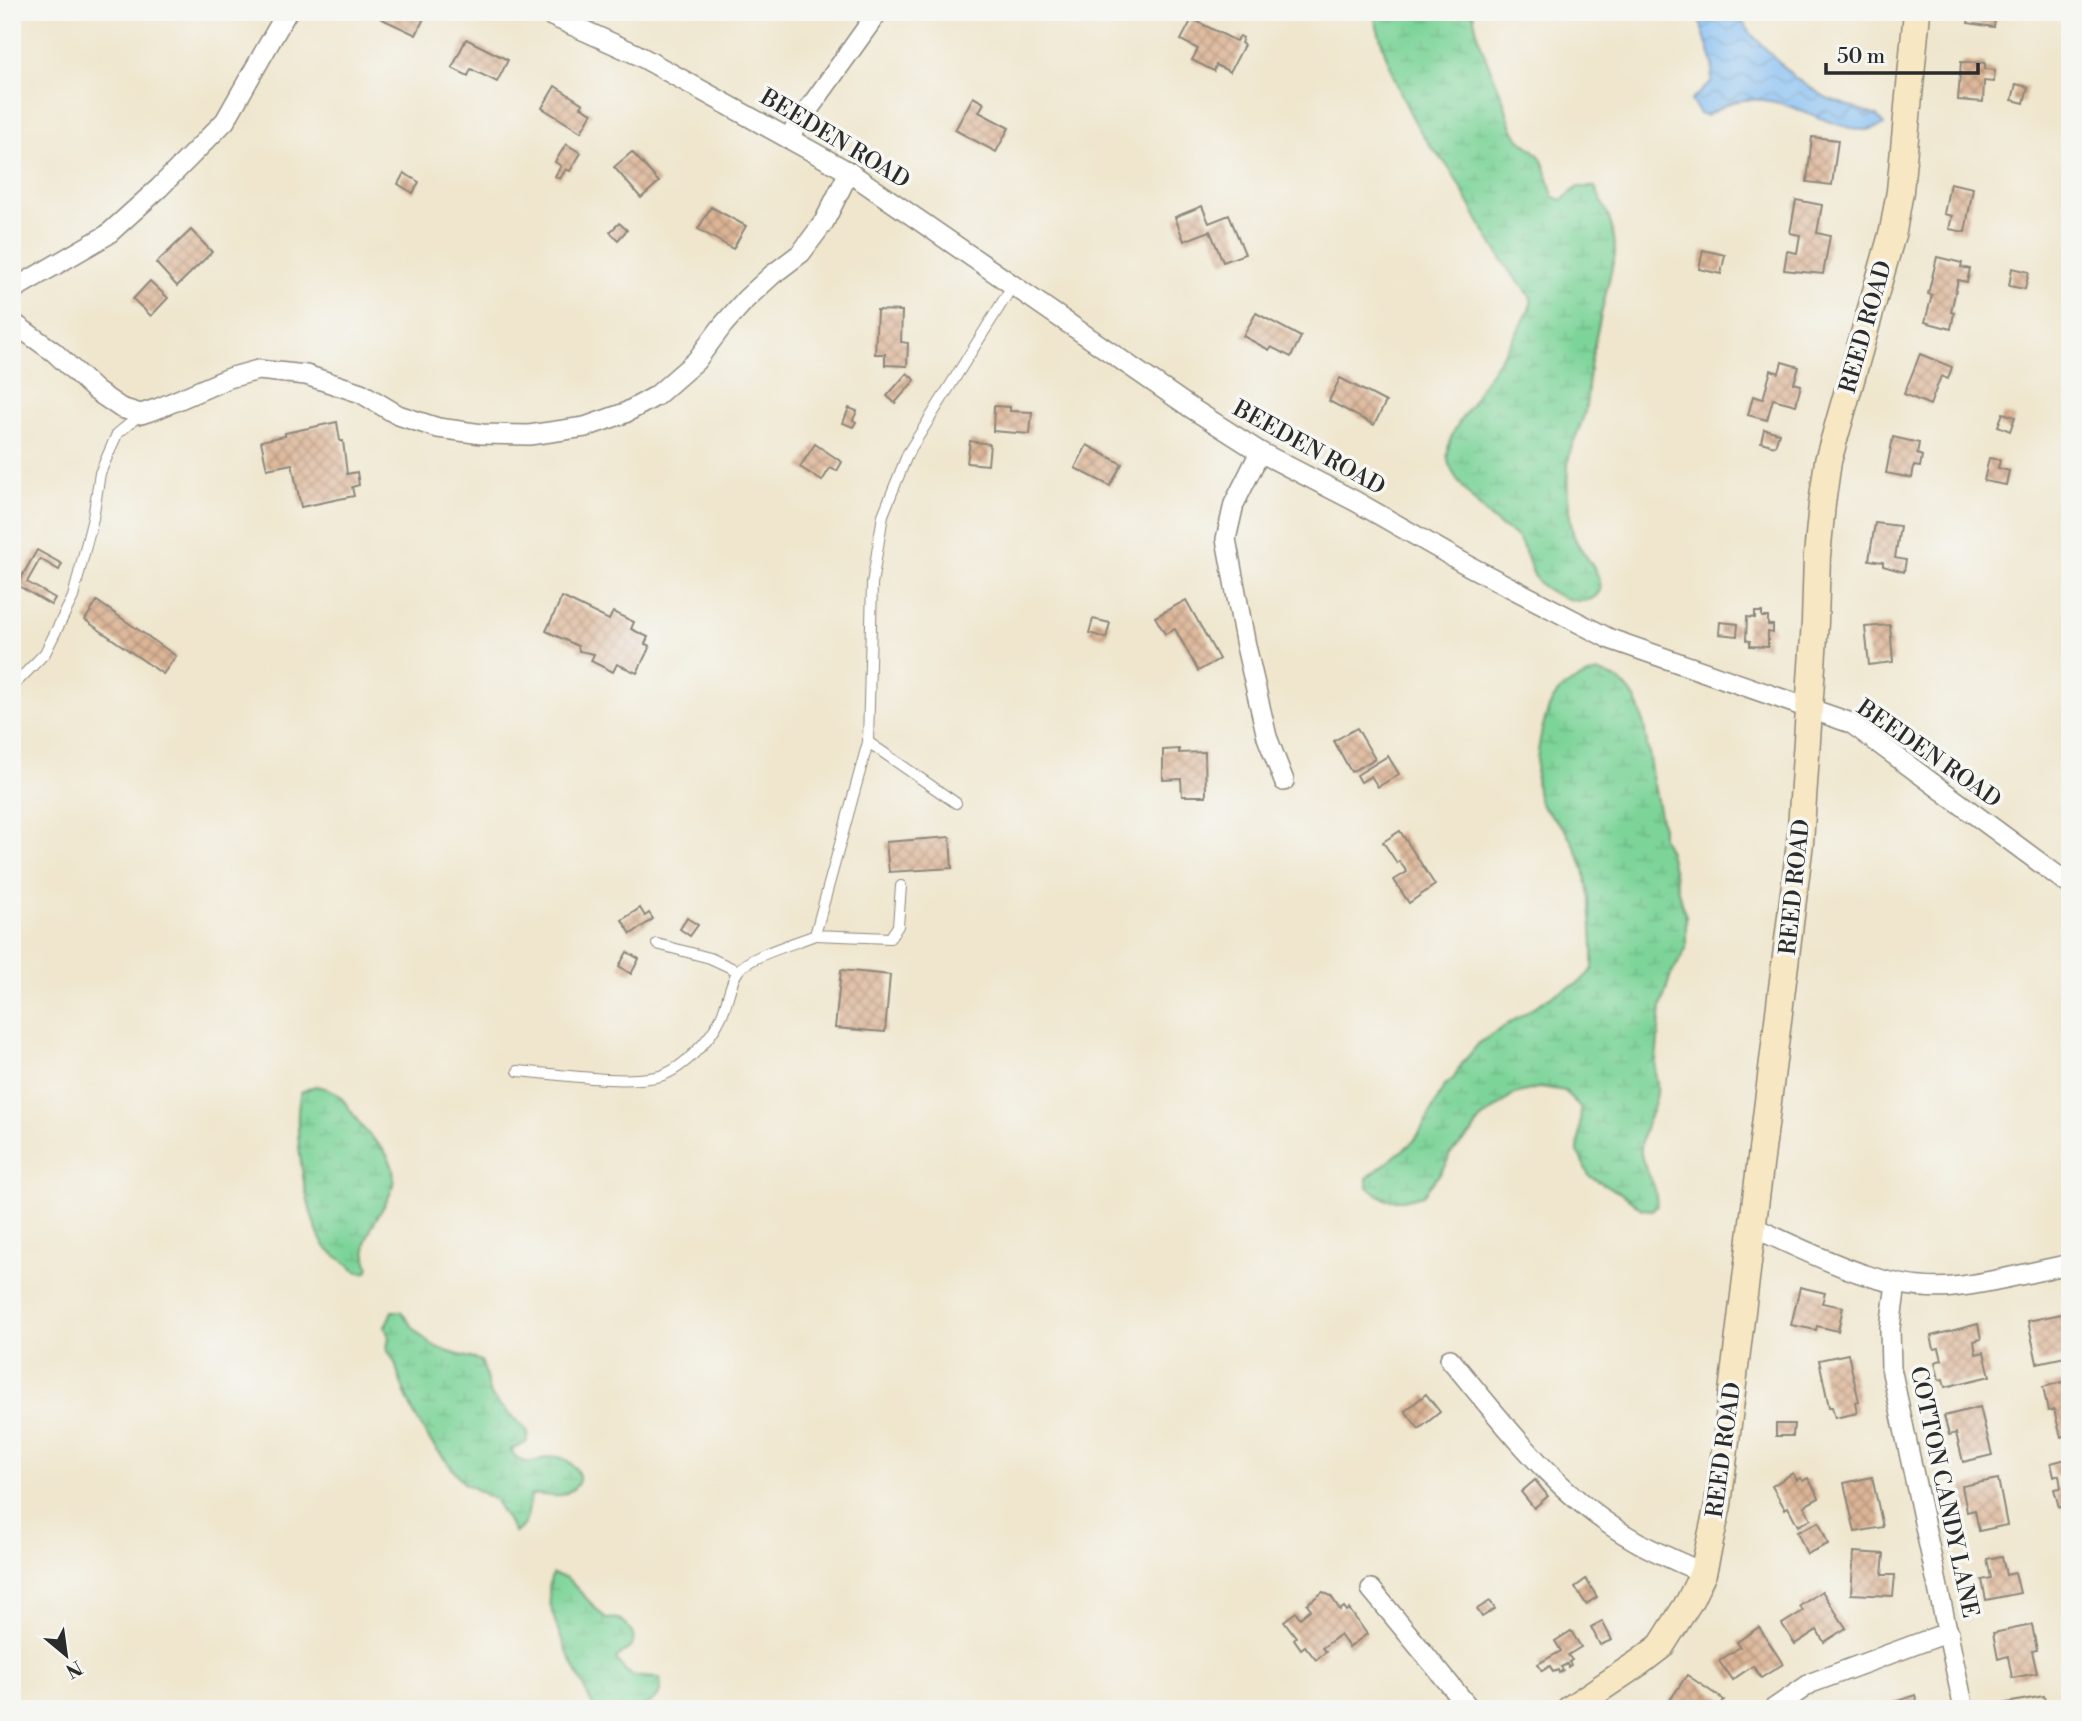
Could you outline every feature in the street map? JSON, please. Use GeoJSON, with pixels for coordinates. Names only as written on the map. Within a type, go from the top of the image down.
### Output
{"type":"FeatureCollection","features":[{"type":"Feature","properties":{"kind":"street"},"geometry":{"type":"LineString","coordinates":[[12,290],[107,236],[159,188],[225,121],[287,12]]}},
{"type":"Feature","properties":{"kind":"street","name":"BEEDEN ROAD"},"geometry":{"type":"LineString","coordinates":[[543,12],[636,54],[849,172],[1188,406],[1260,452],[1355,501],[1538,603],[1610,639],[1681,666],[1851,723],[2070,885]]}},
{"type":"Feature","properties":{"kind":"street"},"geometry":{"type":"LineString","coordinates":[[788,138],[878,12]]}},
{"type":"Feature","properties":{"kind":"street","name":"REED ROAD"},"geometry":{"type":"LineString","coordinates":[[1570,1709],[1661,1646],[1689,1602],[1703,1573],[1718,1505],[1800,844],[1815,622],[1816,556],[1828,461],[1893,231],[1900,191],[1917,12]]}},
{"type":"Feature","properties":{"kind":"street"},"geometry":{"type":"LineString","coordinates":[[12,322],[54,352],[96,391],[121,408],[141,414],[258,370],[306,376],[360,393],[398,415],[438,428],[481,434],[529,435],[585,427],[656,396],[696,361],[746,299],[801,253],[824,222],[849,172]]}},
{"type":"Feature","properties":{"kind":"street"},"geometry":{"type":"LineString","coordinates":[[1260,452],[1234,504],[1226,538],[1266,737],[1284,781]]}},
{"type":"Feature","properties":{"kind":"street"},"geometry":{"type":"LineString","coordinates":[[1753,1227],[1854,1272],[1896,1284],[1951,1287],[2070,1264]]}},
{"type":"Feature","properties":{"kind":"street","name":"COTTON CANDY LANE"},"geometry":{"type":"LineString","coordinates":[[1896,1284],[1890,1328],[1891,1368],[1964,1709]]}},
{"type":"Feature","properties":{"kind":"street"},"geometry":{"type":"LineString","coordinates":[[1450,1359],[1521,1445],[1571,1495],[1633,1540],[1703,1573]]}},
{"type":"Feature","properties":{"kind":"street"},"geometry":{"type":"LineString","coordinates":[[1371,1589],[1470,1709]]}},
{"type":"Feature","properties":{"kind":"street"},"geometry":{"type":"LineString","coordinates":[[1773,1709],[1811,1683],[1948,1632]]}},
{"type":"Feature","properties":{"kind":"lane"},"geometry":{"type":"LineString","coordinates":[[815,935],[868,742],[872,584],[883,515],[908,453],[1013,285]]}},
{"type":"Feature","properties":{"kind":"lane"},"geometry":{"type":"LineString","coordinates":[[12,687],[45,653],[73,597],[93,518],[100,474],[117,434],[141,414]]}},
{"type":"Feature","properties":{"kind":"lane"},"geometry":{"type":"LineString","coordinates":[[868,742],[956,803]]}},
{"type":"Feature","properties":{"kind":"lane"},"geometry":{"type":"LineString","coordinates":[[518,1070],[617,1078],[657,1077],[676,1069],[698,1049],[720,1018],[738,971],[753,960],[815,935],[890,938],[898,926],[901,886]]}},
{"type":"Feature","properties":{"kind":"lane"},"geometry":{"type":"LineString","coordinates":[[657,944],[710,958],[738,971]]}},
{"type":"Feature","properties":{"kind":"green space"},"geometry":{"type":"Polygon","coordinates":[[[1373,12],[1473,12],[1481,44],[1513,130],[1540,157],[1554,197],[1562,200],[1578,187],[1595,187],[1610,220],[1615,255],[1590,367],[1585,411],[1570,452],[1567,485],[1573,535],[1597,573],[1601,587],[1594,597],[1588,600],[1565,598],[1539,583],[1521,542],[1479,506],[1462,486],[1448,460],[1449,444],[1459,422],[1519,329],[1531,305],[1531,298],[1512,275],[1452,172],[1418,128],[1389,63],[1373,12]]]}},
{"type":"Feature","properties":{"kind":"green space"},"geometry":{"type":"Polygon","coordinates":[[[1599,672],[1622,683],[1640,709],[1662,837],[1669,852],[1686,916],[1686,949],[1670,977],[1661,1007],[1655,1073],[1657,1094],[1641,1143],[1644,1165],[1654,1186],[1657,1205],[1652,1210],[1642,1209],[1624,1195],[1589,1176],[1578,1152],[1581,1109],[1565,1091],[1541,1087],[1515,1094],[1480,1120],[1472,1133],[1449,1155],[1447,1164],[1423,1195],[1403,1200],[1387,1200],[1367,1187],[1367,1178],[1413,1142],[1444,1086],[1454,1078],[1479,1043],[1553,995],[1579,983],[1593,969],[1591,913],[1583,868],[1565,830],[1540,802],[1536,779],[1542,731],[1551,703],[1566,686],[1599,672]]]}},
{"type":"Feature","properties":{"kind":"green space"},"geometry":{"type":"Polygon","coordinates":[[[315,1086],[331,1090],[342,1098],[363,1129],[388,1156],[393,1170],[390,1194],[367,1240],[367,1272],[355,1270],[326,1248],[311,1214],[299,1147],[298,1106],[301,1092],[315,1086]]]}},
{"type":"Feature","properties":{"kind":"green space"},"geometry":{"type":"Polygon","coordinates":[[[392,1311],[401,1311],[419,1334],[435,1346],[481,1361],[490,1393],[529,1434],[526,1443],[511,1450],[523,1462],[552,1457],[566,1460],[578,1472],[579,1480],[574,1488],[559,1496],[531,1495],[525,1521],[515,1533],[494,1499],[464,1483],[430,1441],[413,1412],[387,1349],[389,1337],[385,1327],[392,1311]]]}},
{"type":"Feature","properties":{"kind":"green space"},"geometry":{"type":"Polygon","coordinates":[[[553,1574],[567,1578],[606,1619],[618,1619],[627,1625],[632,1632],[633,1643],[616,1658],[624,1670],[634,1676],[660,1678],[660,1690],[656,1698],[648,1704],[627,1709],[594,1709],[555,1622],[549,1587],[553,1574]]]}},
{"type":"Feature","properties":{"kind":"water"},"geometry":{"type":"Polygon","coordinates":[[[1697,12],[1736,14],[1755,38],[1795,78],[1827,98],[1877,116],[1884,125],[1866,130],[1846,127],[1765,100],[1730,103],[1706,116],[1701,115],[1691,101],[1711,82],[1713,64],[1697,12]]]}},
{"type":"Feature","properties":{"kind":"building"},"geometry":{"type":"Polygon","coordinates":[[[383,12],[426,14],[416,35],[380,18],[383,12]]]}},
{"type":"Feature","properties":{"kind":"building"},"geometry":{"type":"Polygon","coordinates":[[[1970,12],[1996,12],[1994,27],[1968,23],[1970,12]]]}},
{"type":"Feature","properties":{"kind":"building"},"geometry":{"type":"Polygon","coordinates":[[[1192,19],[1236,41],[1240,36],[1243,38],[1241,43],[1244,45],[1230,72],[1216,65],[1214,71],[1192,60],[1198,49],[1181,40],[1192,19]]]}},
{"type":"Feature","properties":{"kind":"building"},"geometry":{"type":"Polygon","coordinates":[[[466,39],[508,60],[497,82],[471,69],[468,76],[452,68],[466,39]]]}},
{"type":"Feature","properties":{"kind":"building"},"geometry":{"type":"Polygon","coordinates":[[[1961,62],[1985,63],[1985,69],[1995,70],[1994,82],[1984,81],[1983,102],[1958,100],[1961,62]]]}},
{"type":"Feature","properties":{"kind":"building"},"geometry":{"type":"Polygon","coordinates":[[[2016,84],[2028,87],[2024,103],[2012,100],[2016,84]]]}},
{"type":"Feature","properties":{"kind":"building"},"geometry":{"type":"Polygon","coordinates":[[[555,86],[592,113],[581,132],[542,108],[555,86]]]}},
{"type":"Feature","properties":{"kind":"building"},"geometry":{"type":"Polygon","coordinates":[[[973,97],[984,103],[979,112],[1009,128],[996,152],[955,130],[973,97]]]}},
{"type":"Feature","properties":{"kind":"building"},"geometry":{"type":"Polygon","coordinates":[[[1812,137],[1838,140],[1832,185],[1807,182],[1812,137]]]}},
{"type":"Feature","properties":{"kind":"building"},"geometry":{"type":"Polygon","coordinates":[[[566,144],[581,153],[570,171],[566,169],[560,179],[555,176],[561,166],[555,162],[566,144]]]}},
{"type":"Feature","properties":{"kind":"building"},"geometry":{"type":"Polygon","coordinates":[[[632,152],[659,182],[641,198],[614,167],[632,152]]]}},
{"type":"Feature","properties":{"kind":"building"},"geometry":{"type":"Polygon","coordinates":[[[404,173],[419,182],[413,193],[398,184],[404,173]]]}},
{"type":"Feature","properties":{"kind":"building"},"geometry":{"type":"Polygon","coordinates":[[[1950,183],[1973,188],[1965,232],[1949,229],[1952,216],[1944,214],[1950,183]]]}},
{"type":"Feature","properties":{"kind":"building"},"geometry":{"type":"Polygon","coordinates":[[[1796,200],[1822,205],[1817,233],[1830,236],[1823,274],[1784,270],[1787,251],[1797,253],[1800,235],[1790,233],[1796,200]]]}},
{"type":"Feature","properties":{"kind":"building"},"geometry":{"type":"Polygon","coordinates":[[[1202,206],[1209,223],[1229,215],[1245,254],[1223,262],[1210,231],[1184,241],[1175,217],[1202,206]]]}},
{"type":"Feature","properties":{"kind":"building"},"geometry":{"type":"Polygon","coordinates":[[[711,207],[746,226],[733,249],[698,229],[711,207]]]}},
{"type":"Feature","properties":{"kind":"building"},"geometry":{"type":"Polygon","coordinates":[[[619,223],[627,230],[618,240],[610,232],[619,223]]]}},
{"type":"Feature","properties":{"kind":"building"},"geometry":{"type":"Polygon","coordinates":[[[191,230],[212,252],[177,286],[156,263],[191,230]]]}},
{"type":"Feature","properties":{"kind":"building"},"geometry":{"type":"Polygon","coordinates":[[[1703,250],[1725,255],[1721,274],[1699,269],[1703,250]]]}},
{"type":"Feature","properties":{"kind":"building"},"geometry":{"type":"Polygon","coordinates":[[[1937,257],[1962,263],[1961,267],[1970,269],[1967,282],[1958,280],[1951,312],[1954,313],[1951,329],[1925,322],[1932,295],[1928,294],[1937,257]]]}},
{"type":"Feature","properties":{"kind":"building"},"geometry":{"type":"Polygon","coordinates":[[[2012,268],[2029,272],[2025,289],[2009,286],[2012,268]]]}},
{"type":"Feature","properties":{"kind":"building"},"geometry":{"type":"Polygon","coordinates":[[[150,281],[168,298],[151,316],[133,299],[150,281]]]}},
{"type":"Feature","properties":{"kind":"building"},"geometry":{"type":"Polygon","coordinates":[[[877,310],[902,311],[901,342],[908,343],[907,366],[885,365],[885,354],[875,354],[877,310]]]}},
{"type":"Feature","properties":{"kind":"building"},"geometry":{"type":"Polygon","coordinates":[[[1256,313],[1301,337],[1291,357],[1271,347],[1269,350],[1243,336],[1256,313]]]}},
{"type":"Feature","properties":{"kind":"building"},"geometry":{"type":"Polygon","coordinates":[[[1920,354],[1952,367],[1948,379],[1941,376],[1930,405],[1904,394],[1920,354]]]}},
{"type":"Feature","properties":{"kind":"building"},"geometry":{"type":"Polygon","coordinates":[[[1782,362],[1799,367],[1794,383],[1801,385],[1796,405],[1773,399],[1767,420],[1748,415],[1753,396],[1763,399],[1771,370],[1779,373],[1782,362]]]}},
{"type":"Feature","properties":{"kind":"building"},"geometry":{"type":"Polygon","coordinates":[[[907,373],[915,380],[895,403],[887,396],[907,373]]]}},
{"type":"Feature","properties":{"kind":"building"},"geometry":{"type":"Polygon","coordinates":[[[1340,378],[1386,402],[1374,425],[1329,401],[1340,378]]]}},
{"type":"Feature","properties":{"kind":"building"},"geometry":{"type":"Polygon","coordinates":[[[994,406],[1010,407],[1010,411],[1032,412],[1030,434],[993,431],[994,406]]]}},
{"type":"Feature","properties":{"kind":"building"},"geometry":{"type":"Polygon","coordinates":[[[849,408],[857,411],[853,427],[843,423],[849,408]]]}},
{"type":"Feature","properties":{"kind":"building"},"geometry":{"type":"Polygon","coordinates":[[[2003,413],[2015,417],[2010,431],[1998,426],[2003,413]]]}},
{"type":"Feature","properties":{"kind":"building"},"geometry":{"type":"Polygon","coordinates":[[[337,422],[340,441],[343,441],[347,474],[357,472],[359,485],[352,487],[354,496],[301,507],[292,464],[267,469],[261,441],[337,422]]]}},
{"type":"Feature","properties":{"kind":"building"},"geometry":{"type":"Polygon","coordinates":[[[1764,429],[1779,433],[1775,446],[1761,442],[1764,429]]]}},
{"type":"Feature","properties":{"kind":"building"},"geometry":{"type":"Polygon","coordinates":[[[1893,437],[1919,443],[1917,454],[1922,456],[1920,467],[1914,466],[1912,478],[1886,473],[1893,437]]]}},
{"type":"Feature","properties":{"kind":"building"},"geometry":{"type":"Polygon","coordinates":[[[970,441],[990,444],[988,465],[967,463],[970,441]]]}},
{"type":"Feature","properties":{"kind":"building"},"geometry":{"type":"Polygon","coordinates":[[[815,444],[842,462],[837,471],[830,468],[822,481],[800,467],[815,444]]]}},
{"type":"Feature","properties":{"kind":"building"},"geometry":{"type":"Polygon","coordinates":[[[1087,445],[1122,464],[1110,486],[1075,468],[1087,445]]]}},
{"type":"Feature","properties":{"kind":"building"},"geometry":{"type":"Polygon","coordinates":[[[1989,458],[2000,460],[1998,468],[2009,471],[2006,485],[1984,481],[1989,458]]]}},
{"type":"Feature","properties":{"kind":"building"},"geometry":{"type":"Polygon","coordinates":[[[1875,523],[1900,526],[1895,558],[1906,560],[1904,572],[1883,566],[1883,562],[1869,560],[1875,523]]]}},
{"type":"Feature","properties":{"kind":"building"},"geometry":{"type":"Polygon","coordinates":[[[37,550],[62,564],[59,570],[40,559],[27,582],[55,598],[51,605],[17,585],[37,550]]]}},
{"type":"Feature","properties":{"kind":"building"},"geometry":{"type":"Polygon","coordinates":[[[562,597],[609,620],[613,612],[634,622],[631,629],[648,637],[645,644],[650,646],[637,673],[617,664],[613,672],[591,661],[594,654],[579,651],[578,646],[546,631],[562,597]]]}},
{"type":"Feature","properties":{"kind":"building"},"geometry":{"type":"Polygon","coordinates":[[[1186,600],[1219,659],[1198,671],[1175,629],[1165,634],[1155,617],[1186,600]]]}},
{"type":"Feature","properties":{"kind":"building"},"geometry":{"type":"Polygon","coordinates":[[[97,601],[176,656],[163,674],[85,620],[97,601]]]}},
{"type":"Feature","properties":{"kind":"building"},"geometry":{"type":"Polygon","coordinates":[[[1755,612],[1762,612],[1762,617],[1768,617],[1768,625],[1773,625],[1773,633],[1768,632],[1768,647],[1750,646],[1750,641],[1746,640],[1747,617],[1755,618],[1755,612]]]}},
{"type":"Feature","properties":{"kind":"building"},"geometry":{"type":"Polygon","coordinates":[[[1093,619],[1110,623],[1106,638],[1089,633],[1093,619]]]}},
{"type":"Feature","properties":{"kind":"building"},"geometry":{"type":"Polygon","coordinates":[[[1720,622],[1738,624],[1737,636],[1719,634],[1720,622]]]}},
{"type":"Feature","properties":{"kind":"building"},"geometry":{"type":"Polygon","coordinates":[[[1890,625],[1893,662],[1869,665],[1865,627],[1890,625]]]}},
{"type":"Feature","properties":{"kind":"building"},"geometry":{"type":"Polygon","coordinates":[[[1357,728],[1375,759],[1351,772],[1334,741],[1357,728]]]}},
{"type":"Feature","properties":{"kind":"building"},"geometry":{"type":"Polygon","coordinates":[[[1179,749],[1179,753],[1205,752],[1206,796],[1182,796],[1181,779],[1163,780],[1163,750],[1179,749]]]}},
{"type":"Feature","properties":{"kind":"building"},"geometry":{"type":"Polygon","coordinates":[[[1388,756],[1399,774],[1378,787],[1371,776],[1361,782],[1357,775],[1388,756]]]}},
{"type":"Feature","properties":{"kind":"building"},"geometry":{"type":"Polygon","coordinates":[[[1400,831],[1435,885],[1409,903],[1394,880],[1407,872],[1399,861],[1397,863],[1383,842],[1400,831]]]}},
{"type":"Feature","properties":{"kind":"building"},"geometry":{"type":"Polygon","coordinates":[[[950,837],[952,868],[889,872],[886,842],[950,837]]]}},
{"type":"Feature","properties":{"kind":"building"},"geometry":{"type":"Polygon","coordinates":[[[640,908],[645,916],[649,913],[653,919],[631,934],[622,920],[640,908]]]}},
{"type":"Feature","properties":{"kind":"building"},"geometry":{"type":"Polygon","coordinates":[[[687,918],[698,925],[690,936],[680,929],[687,918]]]}},
{"type":"Feature","properties":{"kind":"building"},"geometry":{"type":"Polygon","coordinates":[[[627,952],[639,959],[631,974],[619,966],[627,952]]]}},
{"type":"Feature","properties":{"kind":"building"},"geometry":{"type":"Polygon","coordinates":[[[841,970],[890,975],[885,1032],[835,1028],[841,970]]]}},
{"type":"Feature","properties":{"kind":"building"},"geometry":{"type":"Polygon","coordinates":[[[1800,1287],[1825,1293],[1822,1303],[1843,1307],[1838,1331],[1817,1326],[1816,1330],[1791,1325],[1800,1287]]]}},
{"type":"Feature","properties":{"kind":"building"},"geometry":{"type":"Polygon","coordinates":[[[2066,1313],[2070,1330],[2070,1356],[2037,1363],[2028,1321],[2066,1313]]]}},
{"type":"Feature","properties":{"kind":"building"},"geometry":{"type":"Polygon","coordinates":[[[1978,1324],[1981,1339],[1974,1341],[1976,1354],[1984,1352],[1990,1376],[1945,1387],[1943,1379],[1939,1380],[1935,1362],[1942,1360],[1939,1348],[1934,1349],[1931,1336],[1978,1324]]]}},
{"type":"Feature","properties":{"kind":"building"},"geometry":{"type":"Polygon","coordinates":[[[1848,1354],[1859,1401],[1855,1402],[1857,1413],[1835,1418],[1832,1407],[1829,1407],[1819,1360],[1848,1354]]]}},
{"type":"Feature","properties":{"kind":"building"},"geometry":{"type":"Polygon","coordinates":[[[2070,1380],[2070,1434],[2061,1437],[2054,1410],[2048,1411],[2043,1387],[2070,1380]]]}},
{"type":"Feature","properties":{"kind":"building"},"geometry":{"type":"Polygon","coordinates":[[[1426,1394],[1440,1412],[1419,1429],[1405,1411],[1426,1394]]]}},
{"type":"Feature","properties":{"kind":"building"},"geometry":{"type":"Polygon","coordinates":[[[1980,1407],[1992,1455],[1963,1462],[1956,1433],[1949,1435],[1944,1416],[1980,1407]]]}},
{"type":"Feature","properties":{"kind":"building"},"geometry":{"type":"Polygon","coordinates":[[[1776,1424],[1794,1424],[1793,1436],[1776,1436],[1776,1424]]]}},
{"type":"Feature","properties":{"kind":"building"},"geometry":{"type":"Polygon","coordinates":[[[2070,1458],[2070,1513],[2065,1514],[2063,1507],[2059,1507],[2054,1489],[2061,1488],[2059,1475],[2054,1477],[2051,1463],[2070,1458]]]}},
{"type":"Feature","properties":{"kind":"building"},"geometry":{"type":"Polygon","coordinates":[[[1793,1473],[1797,1480],[1808,1478],[1819,1498],[1804,1506],[1811,1519],[1798,1526],[1772,1486],[1793,1473]]]}},
{"type":"Feature","properties":{"kind":"building"},"geometry":{"type":"Polygon","coordinates":[[[1872,1477],[1883,1527],[1855,1532],[1844,1483],[1872,1477]]]}},
{"type":"Feature","properties":{"kind":"building"},"geometry":{"type":"Polygon","coordinates":[[[1998,1479],[2007,1525],[1979,1531],[1975,1510],[1967,1512],[1962,1486],[1998,1479]]]}},
{"type":"Feature","properties":{"kind":"building"},"geometry":{"type":"Polygon","coordinates":[[[1535,1480],[1548,1496],[1534,1508],[1521,1492],[1535,1480]]]}},
{"type":"Feature","properties":{"kind":"building"},"geometry":{"type":"Polygon","coordinates":[[[1819,1522],[1828,1544],[1807,1554],[1797,1532],[1819,1522]]]}},
{"type":"Feature","properties":{"kind":"building"},"geometry":{"type":"Polygon","coordinates":[[[1854,1552],[1884,1554],[1882,1575],[1895,1575],[1893,1596],[1851,1594],[1854,1552]]]}},
{"type":"Feature","properties":{"kind":"building"},"geometry":{"type":"Polygon","coordinates":[[[2002,1556],[2006,1575],[2015,1573],[2020,1593],[1986,1600],[1982,1580],[1991,1578],[1987,1559],[2002,1556]]]}},
{"type":"Feature","properties":{"kind":"building"},"geometry":{"type":"Polygon","coordinates":[[[1586,1579],[1597,1597],[1586,1604],[1575,1587],[1586,1579]]]}},
{"type":"Feature","properties":{"kind":"building"},"geometry":{"type":"Polygon","coordinates":[[[1822,1591],[1846,1628],[1824,1642],[1817,1630],[1795,1644],[1782,1624],[1803,1611],[1800,1606],[1822,1591]]]}},
{"type":"Feature","properties":{"kind":"building"},"geometry":{"type":"Polygon","coordinates":[[[1323,1592],[1331,1596],[1340,1610],[1344,1607],[1347,1611],[1349,1609],[1367,1634],[1349,1647],[1340,1635],[1322,1648],[1326,1652],[1316,1660],[1305,1646],[1301,1649],[1284,1621],[1296,1612],[1300,1618],[1311,1609],[1307,1604],[1323,1592]]]}},
{"type":"Feature","properties":{"kind":"building"},"geometry":{"type":"Polygon","coordinates":[[[1490,1601],[1495,1609],[1482,1617],[1477,1609],[1490,1601]]]}},
{"type":"Feature","properties":{"kind":"building"},"geometry":{"type":"Polygon","coordinates":[[[1602,1621],[1612,1640],[1600,1645],[1591,1627],[1602,1621]]]}},
{"type":"Feature","properties":{"kind":"building"},"geometry":{"type":"Polygon","coordinates":[[[2032,1625],[2037,1650],[2032,1651],[2037,1673],[2012,1678],[2008,1656],[1998,1659],[1993,1633],[2032,1625]]]}},
{"type":"Feature","properties":{"kind":"building"},"geometry":{"type":"Polygon","coordinates":[[[1759,1627],[1783,1664],[1761,1678],[1753,1666],[1732,1680],[1719,1661],[1740,1647],[1737,1642],[1759,1627]]]}},
{"type":"Feature","properties":{"kind":"building"},"geometry":{"type":"Polygon","coordinates":[[[1571,1631],[1581,1647],[1568,1655],[1572,1660],[1569,1662],[1571,1665],[1561,1667],[1563,1670],[1559,1673],[1558,1670],[1553,1672],[1550,1666],[1542,1671],[1538,1664],[1561,1651],[1555,1641],[1571,1631]]]}},
{"type":"Feature","properties":{"kind":"building"},"geometry":{"type":"Polygon","coordinates":[[[1687,1675],[1724,1700],[1718,1709],[1664,1709],[1687,1675]]]}},
{"type":"Feature","properties":{"kind":"building"},"geometry":{"type":"Polygon","coordinates":[[[1915,1695],[1920,1709],[1878,1709],[1878,1708],[1915,1695]]]}},
{"type":"Feature","properties":{"kind":"building"},"geometry":{"type":"Polygon","coordinates":[[[2044,1696],[2045,1702],[2052,1701],[2053,1709],[2002,1709],[2001,1704],[2044,1696]]]}}]}
